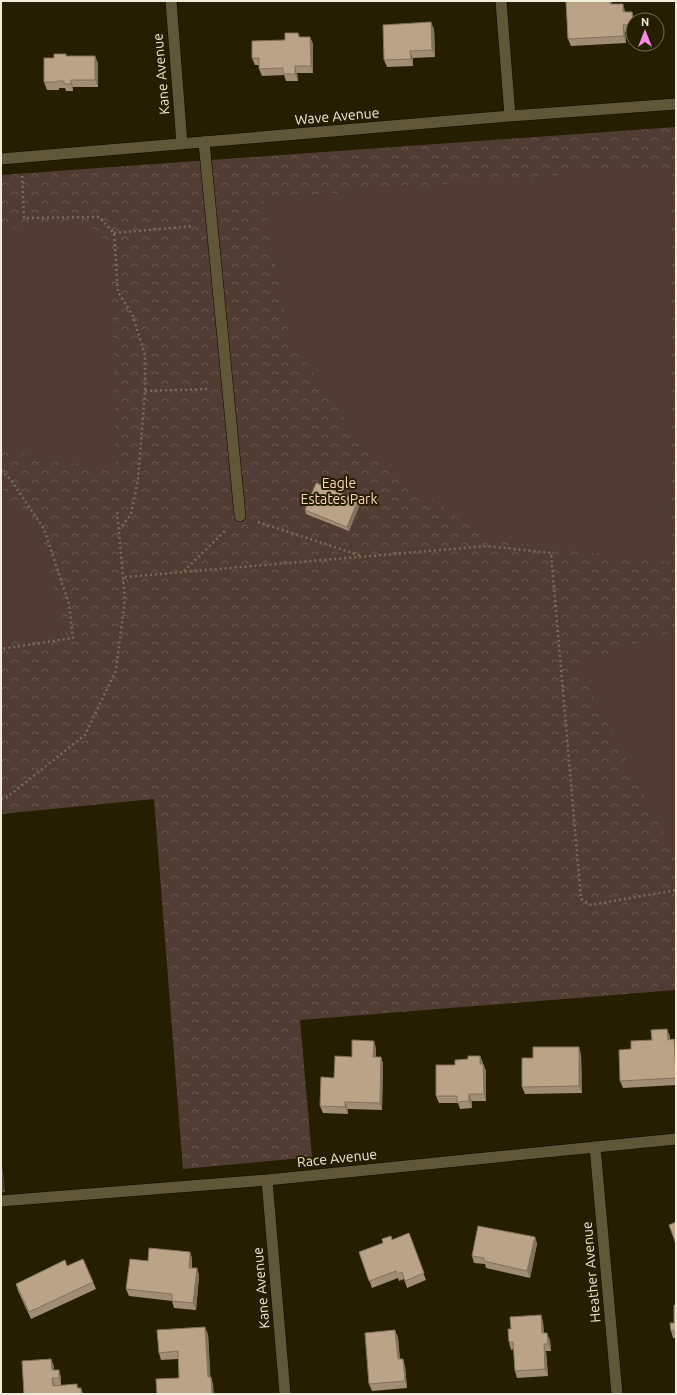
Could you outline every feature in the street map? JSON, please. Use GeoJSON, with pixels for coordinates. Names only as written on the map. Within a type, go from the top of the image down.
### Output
{"type":"FeatureCollection","features":[{"type":"Feature","properties":{"kind":"street","name":"Kane Avenue"},"geometry":{"type":"LineString","coordinates":[[170,1],[182,144]]}},
{"type":"Feature","properties":{"kind":"street"},"geometry":{"type":"LineString","coordinates":[[501,1],[510,116]]}},
{"type":"Feature","properties":{"kind":"street","name":"Wave Avenue"},"geometry":{"type":"LineString","coordinates":[[1,159],[510,116],[676,104]]}},
{"type":"Feature","properties":{"kind":"street"},"geometry":{"type":"LineString","coordinates":[[204,142],[240,516]]}},
{"type":"Feature","properties":{"kind":"street","name":"Race Avenue"},"geometry":{"type":"LineString","coordinates":[[1,1201],[267,1180],[676,1139]]}},
{"type":"Feature","properties":{"kind":"street","name":"Heather Avenue"},"geometry":{"type":"LineString","coordinates":[[595,1147],[617,1394]]}},
{"type":"Feature","properties":{"kind":"street","name":"Kane Avenue"},"geometry":{"type":"LineString","coordinates":[[267,1180],[285,1394]]}},
{"type":"Feature","properties":{"kind":"path"},"geometry":{"type":"LineString","coordinates":[[21,157],[24,218],[99,217],[114,233],[118,292],[133,316],[145,355],[145,391],[138,480],[131,514],[120,528]]}},
{"type":"Feature","properties":{"kind":"path"},"geometry":{"type":"LineString","coordinates":[[114,233],[212,225]]}},
{"type":"Feature","properties":{"kind":"path"},"geometry":{"type":"LineString","coordinates":[[145,391],[228,388]]}},
{"type":"Feature","properties":{"kind":"path"},"geometry":{"type":"LineString","coordinates":[[1,470],[11,480],[44,529],[69,604],[73,638],[1,649]]}},
{"type":"Feature","properties":{"kind":"path"},"geometry":{"type":"LineString","coordinates":[[1,799],[6,798],[85,735],[116,670],[125,599],[117,511]]}},
{"type":"Feature","properties":{"kind":"path"},"geometry":{"type":"LineString","coordinates":[[184,572],[240,516],[364,557]]}},
{"type":"Feature","properties":{"kind":"path"},"geometry":{"type":"LineString","coordinates":[[125,577],[487,546],[551,554],[581,899],[591,905],[676,890]]}},
{"type":"Feature","properties":{"kind":"green space","name":"Eagle Estates Park"},"geometry":{"type":"Polygon","coordinates":[[[676,127],[676,990],[300,1020],[312,1157],[183,1169],[154,799],[1,814],[1,175],[676,127]]]}},
{"type":"Feature","properties":{"kind":"green space"},"geometry":{"type":"Polygon","coordinates":[[[654,167],[669,184],[668,562],[489,540],[370,455],[290,340],[263,199],[654,167]]]}},
{"type":"Feature","properties":{"kind":"green space"},"geometry":{"type":"Polygon","coordinates":[[[89,226],[111,246],[116,468],[40,460],[1,444],[1,229],[89,226]]]}},
{"type":"Feature","properties":{"kind":"green space"},"geometry":{"type":"Polygon","coordinates":[[[1,487],[42,538],[66,634],[1,642],[1,487]]]}},
{"type":"Feature","properties":{"kind":"green space"},"geometry":{"type":"Polygon","coordinates":[[[676,633],[676,857],[577,665],[655,636],[676,633]]]}},
{"type":"Feature","properties":{"kind":"green space"},"geometry":{"type":"Polygon","coordinates":[[[1,1154],[5,1192],[1,1192],[1,1154]]]}},
{"type":"Feature","properties":{"kind":"building"},"geometry":{"type":"Polygon","coordinates":[[[566,1],[609,1],[610,4],[623,4],[623,12],[625,12],[625,25],[623,25],[624,36],[568,39],[566,1]]]}},
{"type":"Feature","properties":{"kind":"building"},"geometry":{"type":"Polygon","coordinates":[[[431,22],[432,50],[410,51],[411,59],[384,60],[383,25],[431,22]]]}},
{"type":"Feature","properties":{"kind":"building"},"geometry":{"type":"Polygon","coordinates":[[[285,33],[298,33],[299,37],[310,37],[311,66],[295,66],[295,74],[283,74],[283,68],[259,69],[259,58],[252,58],[252,41],[285,40],[285,33]]]}},
{"type":"Feature","properties":{"kind":"building"},"geometry":{"type":"Polygon","coordinates":[[[54,54],[66,54],[66,56],[95,56],[95,80],[71,80],[71,84],[64,84],[64,81],[44,82],[44,58],[54,58],[54,54]]]}},
{"type":"Feature","properties":{"kind":"building"},"geometry":{"type":"Polygon","coordinates":[[[316,483],[358,500],[347,527],[305,510],[316,483]]]}},
{"type":"Feature","properties":{"kind":"building"},"geometry":{"type":"Polygon","coordinates":[[[667,1029],[668,1040],[674,1039],[676,1078],[620,1081],[619,1050],[631,1049],[631,1041],[652,1040],[651,1030],[667,1029]]]}},
{"type":"Feature","properties":{"kind":"building"},"geometry":{"type":"Polygon","coordinates":[[[352,1040],[374,1041],[373,1057],[381,1057],[380,1103],[345,1102],[345,1107],[320,1106],[321,1077],[334,1078],[335,1056],[352,1057],[352,1040]]]}},
{"type":"Feature","properties":{"kind":"building"},"geometry":{"type":"Polygon","coordinates":[[[533,1047],[579,1047],[579,1086],[522,1087],[522,1058],[533,1058],[533,1047]]]}},
{"type":"Feature","properties":{"kind":"building"},"geometry":{"type":"Polygon","coordinates":[[[468,1056],[480,1056],[480,1064],[483,1064],[484,1094],[469,1094],[469,1101],[457,1102],[457,1096],[436,1096],[436,1065],[455,1065],[455,1060],[468,1059],[468,1056]]]}},
{"type":"Feature","properties":{"kind":"building"},"geometry":{"type":"Polygon","coordinates":[[[676,1222],[676,1244],[669,1225],[676,1222]]]}},
{"type":"Feature","properties":{"kind":"building"},"geometry":{"type":"Polygon","coordinates":[[[478,1226],[535,1237],[527,1271],[484,1261],[484,1258],[472,1256],[478,1226]]]}},
{"type":"Feature","properties":{"kind":"building"},"geometry":{"type":"Polygon","coordinates":[[[409,1233],[424,1273],[405,1281],[402,1272],[397,1274],[396,1271],[369,1281],[359,1252],[383,1243],[382,1239],[391,1236],[392,1240],[409,1233]]]}},
{"type":"Feature","properties":{"kind":"building"},"geometry":{"type":"Polygon","coordinates":[[[149,1248],[190,1252],[189,1268],[197,1268],[193,1303],[172,1301],[172,1294],[126,1289],[130,1259],[148,1261],[149,1248]]]}},
{"type":"Feature","properties":{"kind":"building"},"geometry":{"type":"Polygon","coordinates":[[[83,1259],[93,1282],[29,1312],[16,1284],[65,1260],[67,1266],[83,1259]]]}},
{"type":"Feature","properties":{"kind":"building"},"geometry":{"type":"Polygon","coordinates":[[[674,1305],[676,1305],[676,1331],[671,1331],[670,1323],[674,1323],[674,1305]]]}},
{"type":"Feature","properties":{"kind":"building"},"geometry":{"type":"Polygon","coordinates":[[[541,1315],[542,1333],[547,1333],[548,1344],[544,1344],[545,1369],[515,1371],[513,1342],[509,1342],[508,1329],[511,1329],[510,1317],[541,1315]]]}},
{"type":"Feature","properties":{"kind":"building"},"geometry":{"type":"Polygon","coordinates":[[[205,1327],[208,1377],[211,1377],[212,1394],[157,1394],[156,1379],[179,1378],[178,1351],[159,1353],[157,1330],[205,1327]]]}},
{"type":"Feature","properties":{"kind":"building"},"geometry":{"type":"Polygon","coordinates":[[[395,1330],[398,1359],[403,1359],[405,1381],[369,1384],[365,1333],[395,1330]]]}},
{"type":"Feature","properties":{"kind":"building"},"geometry":{"type":"Polygon","coordinates":[[[51,1359],[52,1370],[59,1370],[59,1378],[52,1378],[53,1386],[77,1384],[77,1388],[81,1388],[81,1394],[24,1394],[22,1361],[51,1359]]]}}]}
